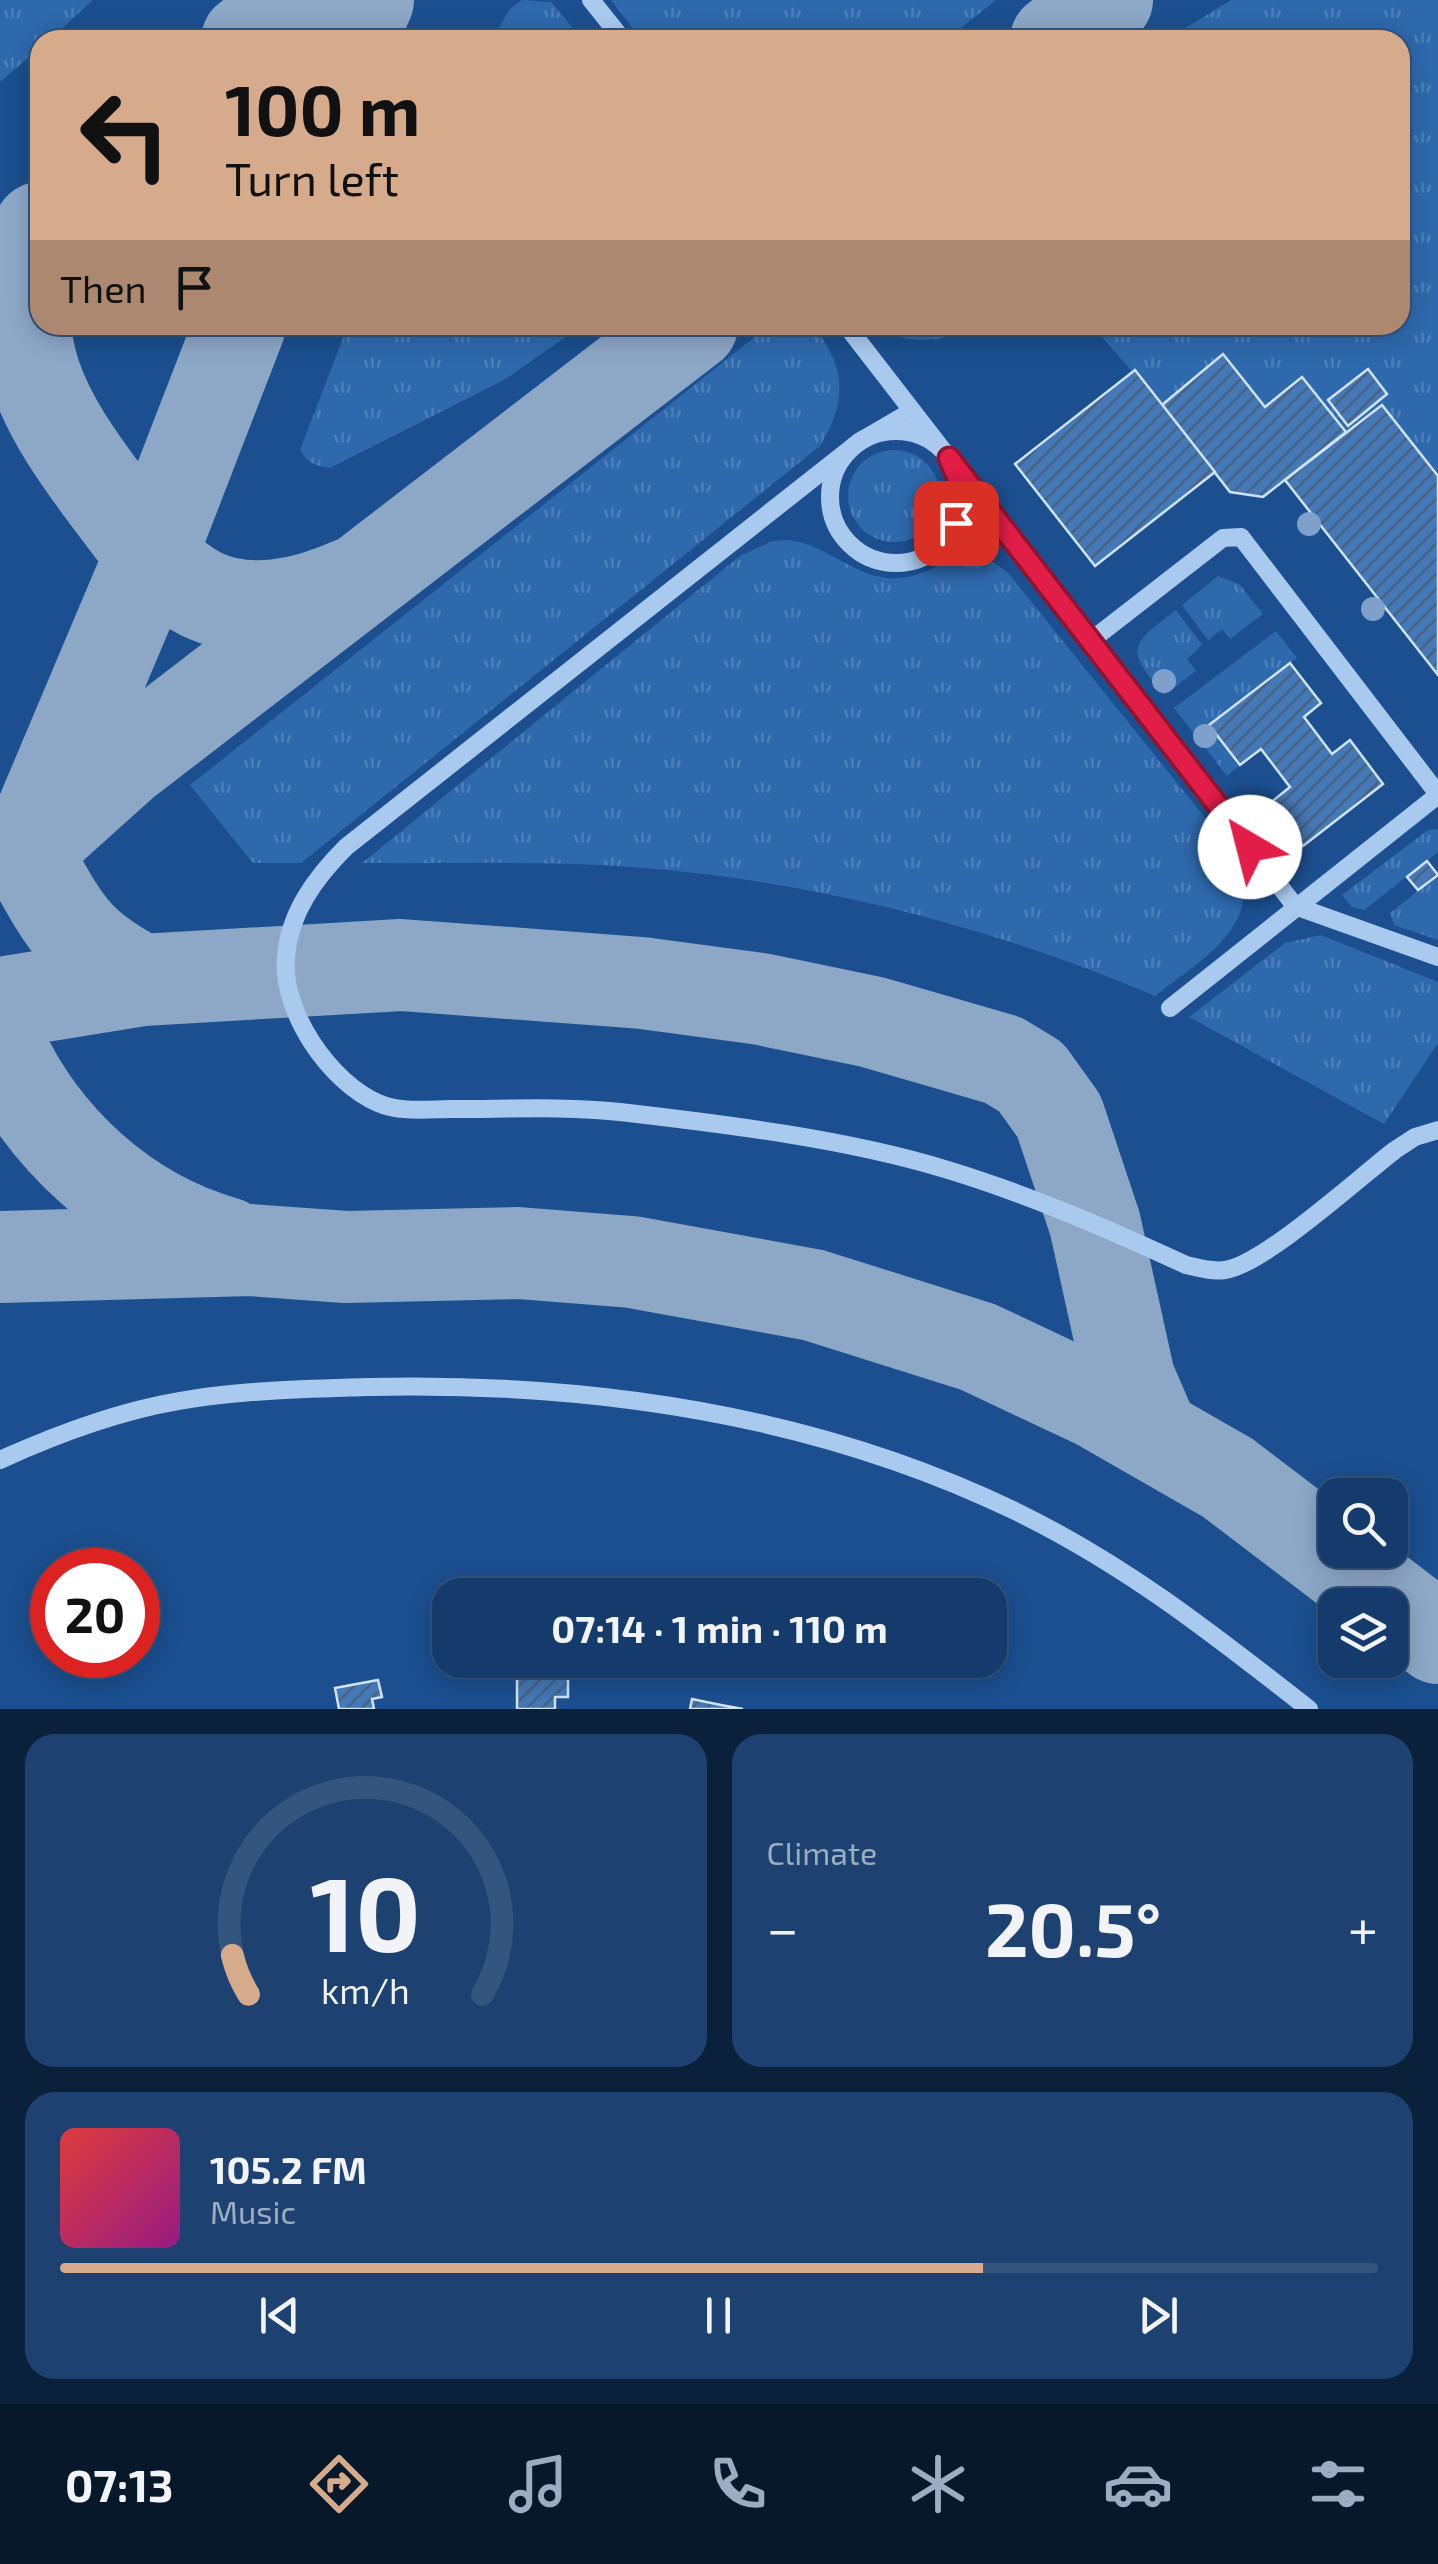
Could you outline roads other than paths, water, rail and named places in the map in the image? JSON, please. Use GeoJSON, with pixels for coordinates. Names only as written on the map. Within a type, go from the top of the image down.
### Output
{"type":"FeatureCollection","features":[{"type":"Feature","properties":{"kind":"lane"},"geometry":{"type":"LineString","coordinates":[[591,0],[614,30]]}},
{"type":"Feature","properties":{"kind":"lane"},"geometry":{"type":"LineString","coordinates":[[854,335],[1295,906],[1438,956]]}},
{"type":"Feature","properties":{"kind":"lane"},"geometry":{"type":"LineString","coordinates":[[912,410],[859,442],[346,847],[320,873],[296,917],[286,955],[286,973],[304,1030],[324,1061],[341,1080],[382,1105],[632,1114],[743,1127],[943,1168],[1040,1200],[1186,1265],[1206,1270],[1224,1270],[1257,1256],[1395,1150],[1415,1137],[1438,1130]]}},
{"type":"Feature","properties":{"kind":"lane"},"geometry":{"type":"LineString","coordinates":[[897,430],[935,443],[949,458],[962,489],[961,506],[948,538],[919,559],[881,561],[848,542],[831,508],[835,470],[859,442],[897,430]]}},
{"type":"Feature","properties":{"kind":"lane"},"geometry":{"type":"LineString","coordinates":[[1093,640],[1223,538],[1242,536],[1438,795],[1170,1008]]}},
{"type":"Feature","properties":{"kind":"lane"},"geometry":{"type":"LineString","coordinates":[[0,1460],[178,1401],[290,1389],[424,1386],[666,1403],[832,1442],[1016,1512],[1108,1560],[1179,1606],[1309,1709]]}}]}
